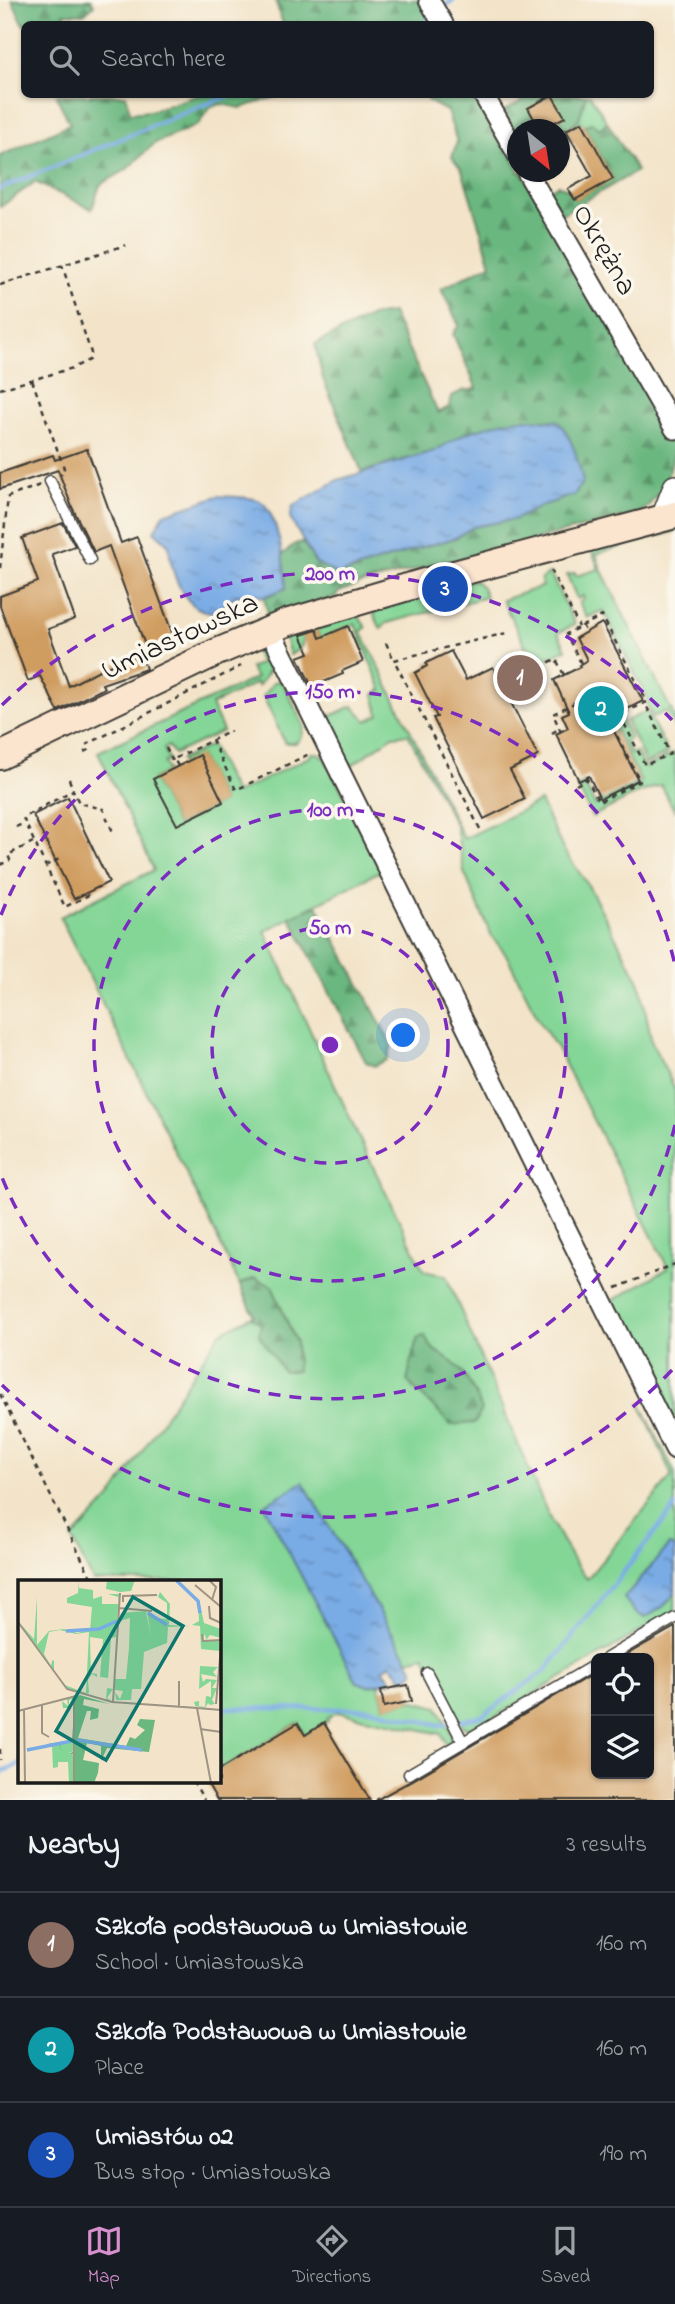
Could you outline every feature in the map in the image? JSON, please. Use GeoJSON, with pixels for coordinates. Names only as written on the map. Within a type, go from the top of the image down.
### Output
{"type":"FeatureCollection","features":[{"type":"Feature","properties":{"kind":"main road","name":"Umiastowska"},"geometry":{"type":"LineString","coordinates":[[0,756],[270,629],[428,581],[669,517]]}},
{"type":"Feature","properties":{"kind":"street"},"geometry":{"type":"LineString","coordinates":[[429,0],[441,21]]}},
{"type":"Feature","properties":{"kind":"street"},"geometry":{"type":"LineString","coordinates":[[485,98],[507,137]]}},
{"type":"Feature","properties":{"kind":"street","name":"Okrężna"},"geometry":{"type":"LineString","coordinates":[[533,182],[675,429]]}},
{"type":"Feature","properties":{"kind":"street"},"geometry":{"type":"LineString","coordinates":[[669,517],[675,487]]}},
{"type":"Feature","properties":{"kind":"street"},"geometry":{"type":"LineString","coordinates":[[270,629],[675,1449]]}},
{"type":"Feature","properties":{"kind":"lane"},"geometry":{"type":"LineString","coordinates":[[50,481],[90,560]]}},
{"type":"Feature","properties":{"kind":"lane"},"geometry":{"type":"LineString","coordinates":[[616,1653],[675,1618]]}},
{"type":"Feature","properties":{"kind":"lane"},"geometry":{"type":"LineString","coordinates":[[408,1774],[591,1667]]}},
{"type":"Feature","properties":{"kind":"lane"},"geometry":{"type":"LineString","coordinates":[[428,1673],[463,1742]]}},
{"type":"Feature","properties":{"kind":"path"},"geometry":{"type":"LineString","coordinates":[[0,285],[126,245]]}},
{"type":"Feature","properties":{"kind":"path"},"geometry":{"type":"LineString","coordinates":[[0,389],[73,368],[89,360],[91,353],[62,265]]}},
{"type":"Feature","properties":{"kind":"path"},"geometry":{"type":"LineString","coordinates":[[0,568],[8,497],[60,477],[64,468],[32,380]]}},
{"type":"Feature","properties":{"kind":"path"},"geometry":{"type":"LineString","coordinates":[[554,565],[550,569],[586,633]]}},
{"type":"Feature","properties":{"kind":"path"},"geometry":{"type":"LineString","coordinates":[[581,663],[566,634],[602,616],[647,702],[645,703],[670,754],[645,765],[620,715]]}},
{"type":"Feature","properties":{"kind":"path"},"geometry":{"type":"LineString","coordinates":[[394,660],[511,632]]}},
{"type":"Feature","properties":{"kind":"path"},"geometry":{"type":"LineString","coordinates":[[386,643],[480,829]]}},
{"type":"Feature","properties":{"kind":"path"},"geometry":{"type":"LineString","coordinates":[[531,671],[556,659],[564,675]]}},
{"type":"Feature","properties":{"kind":"path"},"geometry":{"type":"LineString","coordinates":[[84,752],[88,750],[86,745],[241,666]]}},
{"type":"Feature","properties":{"kind":"path"},"geometry":{"type":"LineString","coordinates":[[552,733],[561,730],[552,714],[578,701],[581,706]]}},
{"type":"Feature","properties":{"kind":"path"},"geometry":{"type":"LineString","coordinates":[[576,785],[587,779],[598,802],[640,781],[610,720],[645,703]]}},
{"type":"Feature","properties":{"kind":"path"},"geometry":{"type":"LineString","coordinates":[[566,707],[568,712]]}},
{"type":"Feature","properties":{"kind":"path"},"geometry":{"type":"LineString","coordinates":[[174,759],[231,731]]}},
{"type":"Feature","properties":{"kind":"path"},"geometry":{"type":"LineString","coordinates":[[212,740],[236,790],[309,754]]}},
{"type":"Feature","properties":{"kind":"path"},"geometry":{"type":"LineString","coordinates":[[166,748],[178,766]]}},
{"type":"Feature","properties":{"kind":"path"},"geometry":{"type":"LineString","coordinates":[[69,779],[79,803],[103,809],[113,832]]}},
{"type":"Feature","properties":{"kind":"path"},"geometry":{"type":"LineString","coordinates":[[73,790],[23,818],[65,906],[89,895]]}},
{"type":"Feature","properties":{"kind":"path"},"geometry":{"type":"LineString","coordinates":[[16,827],[24,823]]}},
{"type":"Feature","properties":{"kind":"path"},"geometry":{"type":"LineString","coordinates":[[0,865],[10,860],[8,855],[33,842]]}},
{"type":"Feature","properties":{"kind":"path"},"geometry":{"type":"LineString","coordinates":[[45,866],[61,858]]}},
{"type":"Feature","properties":{"kind":"path"},"geometry":{"type":"LineString","coordinates":[[600,1295],[675,1264]]}},
{"type":"Feature","properties":{"kind":"path"},"geometry":{"type":"LineString","coordinates":[[0,1394],[93,1580]]}},
{"type":"Feature","properties":{"kind":"path"},"geometry":{"type":"LineString","coordinates":[[0,1749],[0,1760]]}},
{"type":"Feature","properties":{"kind":"path"},"geometry":{"type":"LineString","coordinates":[[194,1783],[204,1800]]}},
{"type":"Feature","properties":{"kind":"green space"},"geometry":{"type":"Polygon","coordinates":[[[12,0],[91,0],[94,5],[84,14],[64,13],[67,21],[22,21],[12,0]]]}},
{"type":"Feature","properties":{"kind":"green space"},"geometry":{"type":"Polygon","coordinates":[[[275,0],[426,0],[438,21],[282,21],[275,0]]]}},
{"type":"Feature","properties":{"kind":"green space"},"geometry":{"type":"Polygon","coordinates":[[[57,98],[127,98],[130,113],[150,111],[190,98],[272,98],[241,108],[221,104],[210,107],[198,125],[155,143],[126,170],[100,185],[92,209],[35,182],[0,207],[0,156],[70,124],[57,98]]]}},
{"type":"Feature","properties":{"kind":"green space"},"geometry":{"type":"Polygon","coordinates":[[[426,98],[480,98],[507,146],[507,182],[528,182],[674,438],[670,470],[655,498],[640,513],[360,584],[339,592],[335,597],[269,618],[264,597],[286,588],[282,555],[295,544],[303,542],[315,562],[338,575],[455,538],[473,527],[516,518],[541,506],[558,421],[523,419],[466,433],[434,451],[362,472],[323,379],[315,344],[371,316],[392,313],[438,413],[449,407],[452,396],[462,391],[477,389],[453,334],[459,325],[441,289],[491,264],[462,170],[452,157],[457,142],[447,111],[426,98]]]}},
{"type":"Feature","properties":{"kind":"green space"},"geometry":{"type":"Polygon","coordinates":[[[528,98],[585,98],[579,119],[570,127],[570,119],[507,119],[503,111],[528,98]]]}},
{"type":"Feature","properties":{"kind":"green space"},"geometry":{"type":"Polygon","coordinates":[[[585,98],[592,98],[607,122],[600,129],[584,126],[581,122],[570,127],[579,119],[585,98]]]}},
{"type":"Feature","properties":{"kind":"green space"},"geometry":{"type":"Polygon","coordinates":[[[607,122],[637,171],[562,214],[548,190],[558,185],[568,189],[575,200],[613,179],[584,126],[591,123],[600,129],[607,122]]]}},
{"type":"Feature","properties":{"kind":"green space"},"geometry":{"type":"Polygon","coordinates":[[[675,524],[675,531],[596,554],[675,718],[675,728],[666,711],[653,717],[647,704],[649,702],[603,610],[587,618],[579,603],[584,599],[583,596],[577,599],[567,575],[575,573],[576,576],[599,569],[591,549],[675,524]]]}},
{"type":"Feature","properties":{"kind":"green space"},"geometry":{"type":"Polygon","coordinates":[[[550,573],[575,624],[558,633],[566,649],[535,665],[502,600],[543,586],[541,579],[550,573]]]}},
{"type":"Feature","properties":{"kind":"green space"},"geometry":{"type":"Polygon","coordinates":[[[474,580],[482,587],[486,597],[387,623],[381,629],[374,615],[374,609],[439,589],[441,593],[449,590],[449,587],[474,580]]]}},
{"type":"Feature","properties":{"kind":"green space"},"geometry":{"type":"Polygon","coordinates":[[[354,613],[366,628],[361,631],[464,839],[540,801],[563,849],[588,885],[640,983],[652,1043],[675,1089],[675,1434],[612,1301],[668,1268],[557,1048],[541,1024],[507,956],[491,935],[464,872],[456,826],[408,734],[393,736],[348,768],[321,720],[353,706],[367,721],[379,714],[374,694],[382,690],[355,624],[332,633],[338,649],[322,641],[315,627],[301,633],[301,646],[290,655],[286,634],[354,613]]]}},
{"type":"Feature","properties":{"kind":"green space"},"geometry":{"type":"Polygon","coordinates":[[[252,646],[265,654],[270,663],[263,680],[258,686],[256,683],[211,705],[223,731],[174,754],[168,746],[164,748],[169,760],[164,763],[168,771],[153,779],[177,825],[223,802],[200,756],[182,764],[180,760],[211,745],[235,794],[311,756],[311,753],[318,753],[325,759],[384,869],[265,931],[359,1138],[424,1271],[446,1276],[550,1519],[574,1562],[587,1579],[672,1476],[640,1403],[675,1473],[675,1611],[604,1653],[591,1653],[591,1660],[488,1721],[487,1719],[469,1729],[463,1727],[425,1656],[408,1660],[303,1483],[368,1686],[379,1684],[384,1706],[411,1700],[438,1707],[452,1735],[451,1743],[447,1746],[441,1734],[337,1712],[305,1735],[298,1723],[220,1769],[220,1580],[92,1580],[72,1539],[113,1495],[220,1333],[254,1315],[60,917],[154,870],[98,752],[256,678],[250,668],[261,663],[252,646]]]}},
{"type":"Feature","properties":{"kind":"green space"},"geometry":{"type":"Polygon","coordinates":[[[274,682],[283,683],[304,726],[302,736],[296,743],[285,743],[263,696],[274,682]]]}},
{"type":"Feature","properties":{"kind":"green space"},"geometry":{"type":"Polygon","coordinates":[[[647,711],[668,753],[646,764],[626,721],[647,711]]]}},
{"type":"Feature","properties":{"kind":"green space"},"geometry":{"type":"Polygon","coordinates":[[[620,717],[630,738],[625,741],[631,754],[636,752],[645,768],[675,753],[675,812],[661,785],[636,794],[592,817],[578,787],[584,783],[595,805],[641,782],[611,722],[620,717]]]}},
{"type":"Feature","properties":{"kind":"green space"},"geometry":{"type":"Polygon","coordinates":[[[317,905],[392,1045],[387,1060],[374,1066],[366,1062],[290,917],[317,905]]]}},
{"type":"Feature","properties":{"kind":"green space"},"geometry":{"type":"Polygon","coordinates":[[[255,1278],[272,1286],[296,1342],[297,1371],[283,1371],[259,1335],[261,1324],[251,1317],[254,1315],[240,1284],[255,1278]]]}},
{"type":"Feature","properties":{"kind":"green space"},"geometry":{"type":"Polygon","coordinates":[[[425,1336],[434,1349],[462,1372],[470,1384],[482,1410],[475,1423],[451,1425],[407,1381],[419,1337],[425,1336]]]}},
{"type":"Feature","properties":{"kind":"water"},"geometry":{"type":"Polygon","coordinates":[[[523,419],[558,421],[568,435],[583,482],[574,495],[541,506],[516,519],[473,527],[455,538],[338,575],[315,562],[290,518],[293,506],[338,480],[434,451],[466,433],[501,422],[523,419]]]}},
{"type":"Feature","properties":{"kind":"water"},"geometry":{"type":"Polygon","coordinates":[[[218,496],[244,497],[258,500],[265,505],[271,514],[279,540],[286,588],[264,597],[251,594],[239,596],[228,601],[219,611],[207,611],[197,607],[182,591],[172,568],[169,545],[154,531],[164,514],[218,496]]]}},
{"type":"Feature","properties":{"kind":"water"},"geometry":{"type":"Polygon","coordinates":[[[303,1482],[414,1670],[410,1676],[403,1679],[390,1664],[383,1670],[392,1681],[368,1686],[357,1682],[264,1505],[303,1482]]]}},
{"type":"Feature","properties":{"kind":"water"},"geometry":{"type":"Polygon","coordinates":[[[669,1545],[675,1547],[675,1593],[664,1606],[645,1618],[635,1612],[624,1598],[669,1545]]]}},
{"type":"Feature","properties":{"kind":"building"},"geometry":{"type":"Polygon","coordinates":[[[546,98],[554,98],[565,117],[561,119],[534,119],[528,108],[546,98]]]}},
{"type":"Feature","properties":{"kind":"building"},"geometry":{"type":"Polygon","coordinates":[[[582,122],[613,179],[575,200],[568,189],[592,176],[570,137],[570,128],[582,122]]]}},
{"type":"Feature","properties":{"kind":"building"},"geometry":{"type":"Polygon","coordinates":[[[87,449],[121,543],[137,537],[174,638],[146,648],[109,546],[94,552],[58,470],[0,489],[0,473],[53,455],[55,460],[87,449]]]}},
{"type":"Feature","properties":{"kind":"building"},"geometry":{"type":"Polygon","coordinates":[[[63,523],[75,546],[52,554],[75,619],[48,629],[69,686],[101,669],[141,654],[146,669],[102,684],[104,688],[58,711],[40,676],[28,681],[0,606],[0,596],[38,582],[22,538],[63,523]]]}},
{"type":"Feature","properties":{"kind":"building"},"geometry":{"type":"Polygon","coordinates":[[[602,623],[643,701],[608,719],[638,780],[600,799],[589,776],[579,781],[556,734],[568,728],[562,715],[569,712],[554,680],[580,667],[579,665],[587,660],[576,638],[602,623]]]}},
{"type":"Feature","properties":{"kind":"building"},"geometry":{"type":"Polygon","coordinates":[[[348,626],[363,662],[312,687],[298,657],[309,653],[301,635],[317,630],[320,638],[348,626]]]}},
{"type":"Feature","properties":{"kind":"building"},"geometry":{"type":"Polygon","coordinates":[[[451,651],[466,680],[493,667],[538,756],[510,770],[525,799],[484,819],[433,718],[437,717],[415,673],[427,666],[426,663],[451,651]]]}},
{"type":"Feature","properties":{"kind":"building"},"geometry":{"type":"Polygon","coordinates":[[[200,755],[223,802],[177,825],[153,779],[200,755]]]}},
{"type":"Feature","properties":{"kind":"building"},"geometry":{"type":"Polygon","coordinates":[[[68,797],[109,882],[74,899],[33,815],[68,797]]]}},
{"type":"Feature","properties":{"kind":"building"},"geometry":{"type":"Polygon","coordinates":[[[675,1627],[675,1800],[376,1800],[591,1675],[591,1779],[654,1779],[654,1653],[630,1653],[675,1627]]]}},
{"type":"Feature","properties":{"kind":"building"},"geometry":{"type":"Polygon","coordinates":[[[408,1685],[412,1701],[384,1707],[381,1690],[408,1685]]]}},
{"type":"Feature","properties":{"kind":"building"},"geometry":{"type":"Polygon","coordinates":[[[298,1723],[305,1735],[324,1723],[370,1800],[217,1800],[207,1783],[220,1783],[220,1769],[298,1723]]]}},
{"type":"Feature","properties":{"kind":"waterway"},"geometry":{"type":"LineString","coordinates":[[445,6],[453,0]]}},
{"type":"Feature","properties":{"kind":"waterway"},"geometry":{"type":"LineString","coordinates":[[427,21],[433,16]]}},
{"type":"Feature","properties":{"kind":"waterway"},"geometry":{"type":"LineString","coordinates":[[0,189],[224,98]]}},
{"type":"Feature","properties":{"kind":"waterway"},"geometry":{"type":"LineString","coordinates":[[460,1721],[482,1716],[546,1670],[675,1507]]}},
{"type":"Feature","properties":{"kind":"waterway"},"geometry":{"type":"LineString","coordinates":[[220,1708],[370,1709],[440,1725],[447,1724]]}},
{"type":"Feature","properties":{"kind":"waterway"},"geometry":{"type":"LineString","coordinates":[[3,1772],[18,1764]]}},
{"type":"Feature","properties":{"kind":"place","name":"Umiastów 02"},"geometry":{"type":"Point","coordinates":[445,589]}},
{"type":"Feature","properties":{"kind":"place","name":"Szkoła podstawowa w Umiastowie"},"geometry":{"type":"Point","coordinates":[520,678]}},
{"type":"Feature","properties":{"kind":"place","name":"Szkoła Podstawowa w Umiastowie"},"geometry":{"type":"Point","coordinates":[601,709]}}]}
